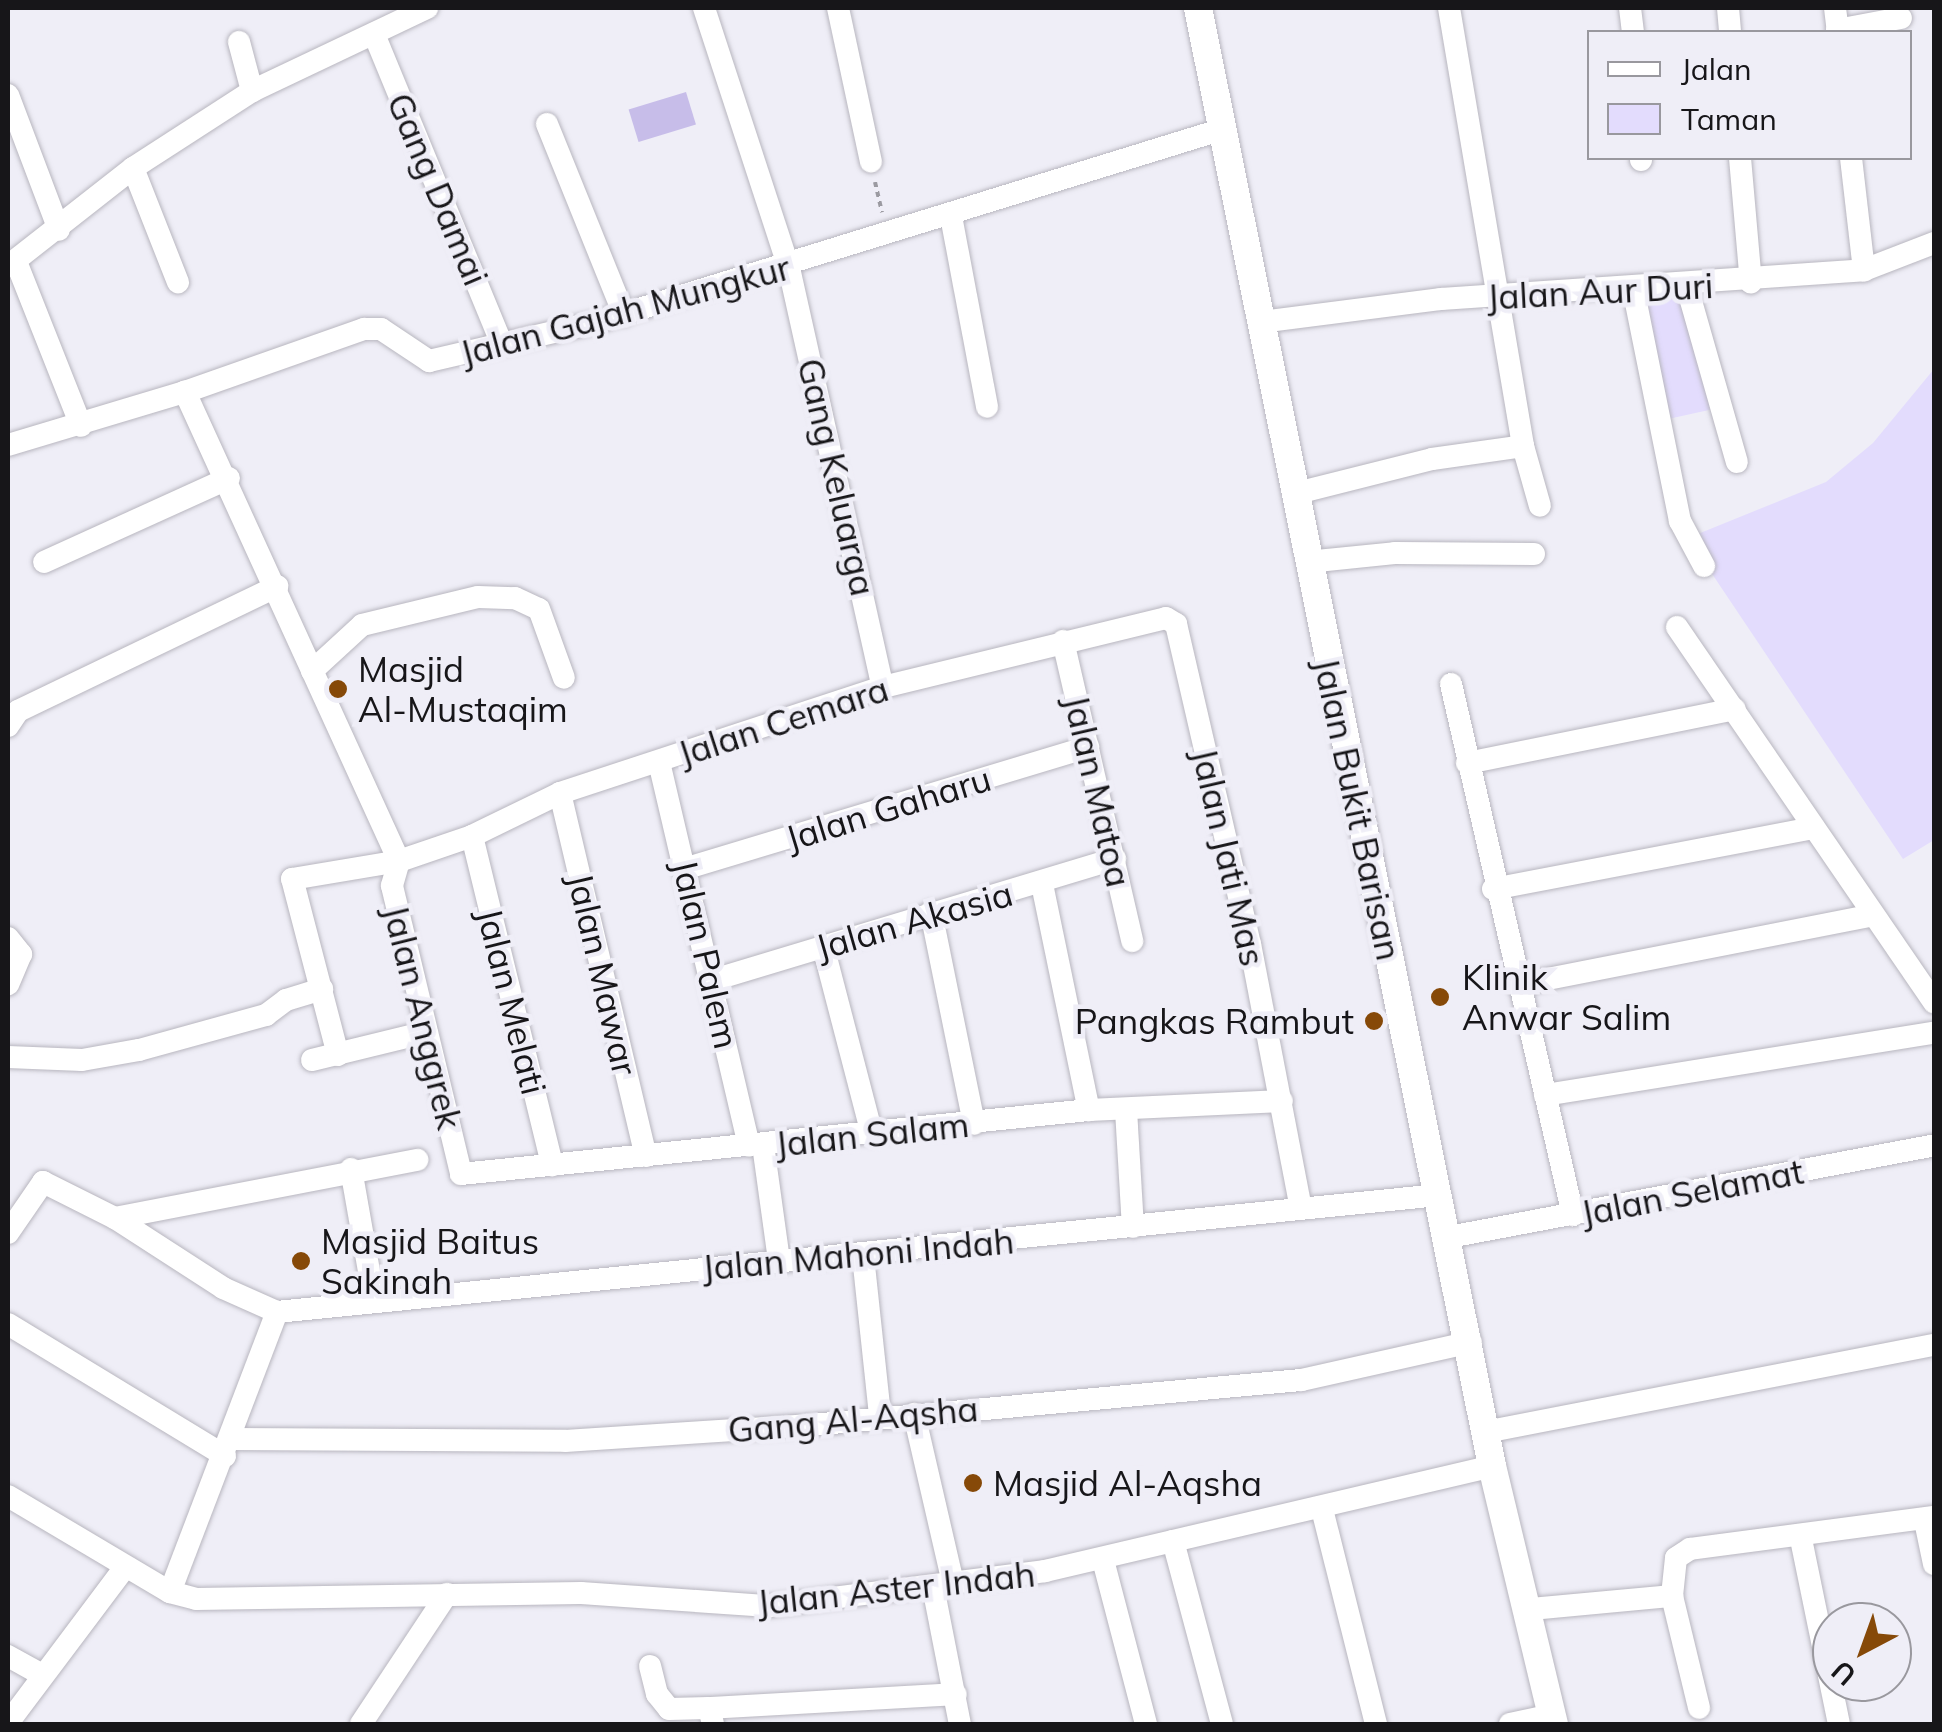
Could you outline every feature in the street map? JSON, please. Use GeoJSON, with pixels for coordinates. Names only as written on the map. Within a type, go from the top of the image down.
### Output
{"type":"FeatureCollection","features":[{"type":"Feature","properties":{"kind":"main road","name":"Jalan Bukit Barisan"},"geometry":{"type":"LineString","coordinates":[[1198,8],[1293,494],[1471,1342],[1492,1466],[1530,1609],[1553,1720]]}},
{"type":"Feature","properties":{"kind":"street"},"geometry":{"type":"LineString","coordinates":[[81,426],[12,265],[133,168],[252,91],[427,8]]}},
{"type":"Feature","properties":{"kind":"street","name":"Gang Keluarga"},"geometry":{"type":"LineString","coordinates":[[704,8],[789,268],[883,686]]}},
{"type":"Feature","properties":{"kind":"street"},"geometry":{"type":"LineString","coordinates":[[838,8],[871,162]]}},
{"type":"Feature","properties":{"kind":"street"},"geometry":{"type":"LineString","coordinates":[[1449,8],[1475,134],[1523,446],[1540,506]]}},
{"type":"Feature","properties":{"kind":"street"},"geometry":{"type":"LineString","coordinates":[[1836,23],[1901,18]]}},
{"type":"Feature","properties":{"kind":"street","name":"Gang Damai"},"geometry":{"type":"LineString","coordinates":[[374,34],[502,344]]}},
{"type":"Feature","properties":{"kind":"street"},"geometry":{"type":"LineString","coordinates":[[239,42],[252,91]]}},
{"type":"Feature","properties":{"kind":"street"},"geometry":{"type":"LineString","coordinates":[[8,95],[58,230]]}},
{"type":"Feature","properties":{"kind":"street"},"geometry":{"type":"LineString","coordinates":[[547,124],[624,315]]}},
{"type":"Feature","properties":{"kind":"street","name":"Jalan Gajah Mungkur"},"geometry":{"type":"LineString","coordinates":[[8,445],[81,426],[372,327],[429,361],[624,315],[789,268],[1220,130]]}},
{"type":"Feature","properties":{"kind":"street"},"geometry":{"type":"LineString","coordinates":[[1740,160],[1751,282]]}},
{"type":"Feature","properties":{"kind":"street"},"geometry":{"type":"LineString","coordinates":[[1851,160],[1864,270]]}},
{"type":"Feature","properties":{"kind":"street"},"geometry":{"type":"LineString","coordinates":[[133,168],[178,282]]}},
{"type":"Feature","properties":{"kind":"street"},"geometry":{"type":"LineString","coordinates":[[951,216],[987,407]]}},
{"type":"Feature","properties":{"kind":"street","name":"Jalan Aur Duri"},"geometry":{"type":"LineString","coordinates":[[1261,322],[1497,296],[1751,282],[1864,270],[1934,243]]}},
{"type":"Feature","properties":{"kind":"street"},"geometry":{"type":"LineString","coordinates":[[1688,286],[1737,462]]}},
{"type":"Feature","properties":{"kind":"street"},"geometry":{"type":"LineString","coordinates":[[1633,288],[1680,521],[1704,566]]}},
{"type":"Feature","properties":{"kind":"street"},"geometry":{"type":"LineString","coordinates":[[185,392],[229,478],[399,861]]}},
{"type":"Feature","properties":{"kind":"street"},"geometry":{"type":"LineString","coordinates":[[1293,494],[1432,459],[1523,446]]}},
{"type":"Feature","properties":{"kind":"street"},"geometry":{"type":"LineString","coordinates":[[44,562],[229,478]]}},
{"type":"Feature","properties":{"kind":"street"},"geometry":{"type":"LineString","coordinates":[[1307,562],[1395,552],[1534,554]]}},
{"type":"Feature","properties":{"kind":"street"},"geometry":{"type":"LineString","coordinates":[[11,709],[278,586]]}},
{"type":"Feature","properties":{"kind":"street"},"geometry":{"type":"LineString","coordinates":[[312,671],[362,625],[478,597],[515,598],[539,609],[564,678]]}},
{"type":"Feature","properties":{"kind":"street","name":"Jalan Cemara"},"geometry":{"type":"LineString","coordinates":[[322,989],[292,879],[399,861],[472,836],[560,793],[883,686],[1166,618],[1176,624]]}},
{"type":"Feature","properties":{"kind":"street","name":"Jalan Jati Mas"},"geometry":{"type":"LineString","coordinates":[[1176,624],[1282,1101],[1301,1208]]}},
{"type":"Feature","properties":{"kind":"street"},"geometry":{"type":"LineString","coordinates":[[1677,627],[1934,1002]]}},
{"type":"Feature","properties":{"kind":"street","name":"Jalan Matoa"},"geometry":{"type":"LineString","coordinates":[[1062,641],[1132,941]]}},
{"type":"Feature","properties":{"kind":"street"},"geometry":{"type":"LineString","coordinates":[[1450,684],[1493,888],[1573,1216]]}},
{"type":"Feature","properties":{"kind":"street"},"geometry":{"type":"LineString","coordinates":[[1467,762],[1736,709]]}},
{"type":"Feature","properties":{"kind":"street","name":"Jalan Gaharu"},"geometry":{"type":"LineString","coordinates":[[687,868],[1088,747]]}},
{"type":"Feature","properties":{"kind":"street","name":"Jalan Palem"},"geometry":{"type":"LineString","coordinates":[[659,762],[756,1146],[779,1260]]}},
{"type":"Feature","properties":{"kind":"street","name":"Jalan Mawar"},"geometry":{"type":"LineString","coordinates":[[560,793],[646,1156]]}},
{"type":"Feature","properties":{"kind":"street"},"geometry":{"type":"LineString","coordinates":[[1493,888],[1812,828]]}},
{"type":"Feature","properties":{"kind":"street","name":"Jalan Melati"},"geometry":{"type":"LineString","coordinates":[[472,836],[552,1165]]}},
{"type":"Feature","properties":{"kind":"street","name":"Jalan Akasia"},"geometry":{"type":"LineString","coordinates":[[713,980],[1114,860]]}},
{"type":"Feature","properties":{"kind":"street","name":"Jalan Anggrek"},"geometry":{"type":"LineString","coordinates":[[399,861],[392,886],[461,1174]]}},
{"type":"Feature","properties":{"kind":"street"},"geometry":{"type":"LineString","coordinates":[[1042,884],[1090,1110]]}},
{"type":"Feature","properties":{"kind":"street"},"geometry":{"type":"LineString","coordinates":[[931,912],[974,1124]]}},
{"type":"Feature","properties":{"kind":"street"},"geometry":{"type":"LineString","coordinates":[[1517,985],[1873,914]]}},
{"type":"Feature","properties":{"kind":"street"},"geometry":{"type":"LineString","coordinates":[[8,938],[21,954],[8,984]]}},
{"type":"Feature","properties":{"kind":"street"},"geometry":{"type":"LineString","coordinates":[[822,946],[872,1134]]}},
{"type":"Feature","properties":{"kind":"street"},"geometry":{"type":"LineString","coordinates":[[8,1058],[82,1060],[139,1050],[266,1015],[286,1000],[322,989],[338,1055]]}},
{"type":"Feature","properties":{"kind":"street"},"geometry":{"type":"LineString","coordinates":[[312,1060],[428,1032]]}},
{"type":"Feature","properties":{"kind":"street"},"geometry":{"type":"LineString","coordinates":[[1545,1095],[1934,1033]]}},
{"type":"Feature","properties":{"kind":"street","name":"Jalan Salam"},"geometry":{"type":"LineString","coordinates":[[461,1174],[1090,1110],[1282,1101]]}},
{"type":"Feature","properties":{"kind":"street"},"geometry":{"type":"LineString","coordinates":[[1126,1110],[1133,1226]]}},
{"type":"Feature","properties":{"kind":"street","name":"Jalan Selamat"},"geometry":{"type":"LineString","coordinates":[[1449,1237],[1934,1145]]}},
{"type":"Feature","properties":{"kind":"street"},"geometry":{"type":"LineString","coordinates":[[115,1218],[350,1169],[417,1160]]}},
{"type":"Feature","properties":{"kind":"street"},"geometry":{"type":"LineString","coordinates":[[350,1169],[374,1300]]}},
{"type":"Feature","properties":{"kind":"street"},"geometry":{"type":"LineString","coordinates":[[8,1233],[38,1184],[115,1218],[223,1288],[277,1312],[170,1592]]}},
{"type":"Feature","properties":{"kind":"street","name":"Jalan Mahoni Indah"},"geometry":{"type":"LineString","coordinates":[[277,1312],[1439,1195]]}},
{"type":"Feature","properties":{"kind":"street"},"geometry":{"type":"LineString","coordinates":[[863,1256],[880,1416]]}},
{"type":"Feature","properties":{"kind":"street"},"geometry":{"type":"LineString","coordinates":[[8,1324],[228,1447]]}},
{"type":"Feature","properties":{"kind":"street","name":"Gang Al-Aqsha"},"geometry":{"type":"LineString","coordinates":[[228,1447],[565,1440],[914,1414],[1300,1380],[1471,1342]]}},
{"type":"Feature","properties":{"kind":"street"},"geometry":{"type":"LineString","coordinates":[[1485,1432],[1934,1345]]}},
{"type":"Feature","properties":{"kind":"street"},"geometry":{"type":"LineString","coordinates":[[914,1414],[960,1724]]}},
{"type":"Feature","properties":{"kind":"street","name":"Jalan Aster Indah"},"geometry":{"type":"LineString","coordinates":[[8,1496],[170,1592],[226,1602],[581,1593],[769,1606],[1103,1560],[1492,1466]]}},
{"type":"Feature","properties":{"kind":"street"},"geometry":{"type":"LineString","coordinates":[[1322,1509],[1376,1724]]}},
{"type":"Feature","properties":{"kind":"street"},"geometry":{"type":"LineString","coordinates":[[1699,1708],[1672,1596],[1676,1558],[1690,1549],[1801,1539],[1930,1519],[1934,1564]]}},
{"type":"Feature","properties":{"kind":"street"},"geometry":{"type":"LineString","coordinates":[[1801,1539],[1839,1724]]}},
{"type":"Feature","properties":{"kind":"street"},"geometry":{"type":"LineString","coordinates":[[1173,1540],[1222,1724]]}},
{"type":"Feature","properties":{"kind":"street"},"geometry":{"type":"LineString","coordinates":[[1103,1560],[1146,1724]]}},
{"type":"Feature","properties":{"kind":"street"},"geometry":{"type":"LineString","coordinates":[[8,1723],[125,1567]]}},
{"type":"Feature","properties":{"kind":"street"},"geometry":{"type":"LineString","coordinates":[[361,1724],[448,1594]]}},
{"type":"Feature","properties":{"kind":"street"},"geometry":{"type":"LineString","coordinates":[[1530,1609],[1672,1596]]}},
{"type":"Feature","properties":{"kind":"street"},"geometry":{"type":"LineString","coordinates":[[8,1656],[42,1675]]}},
{"type":"Feature","properties":{"kind":"street"},"geometry":{"type":"LineString","coordinates":[[650,1666],[657,1694],[670,1709],[711,1716],[823,1700],[956,1694]]}},
{"type":"Feature","properties":{"kind":"street"},"geometry":{"type":"LineString","coordinates":[[823,1700],[828,1724]]}},
{"type":"Feature","properties":{"kind":"street"},"geometry":{"type":"LineString","coordinates":[[1510,1724],[1553,1720]]}},
{"type":"Feature","properties":{"kind":"path"},"geometry":{"type":"LineString","coordinates":[[871,162],[886,234]]}},
{"type":"Feature","properties":{"kind":"green space"},"geometry":{"type":"Polygon","coordinates":[[[1687,290],[1718,408],[1659,421],[1638,298],[1687,290]]]}},
{"type":"Feature","properties":{"kind":"green space"},"geometry":{"type":"Polygon","coordinates":[[[1934,369],[1934,840],[1903,859],[1688,538],[1826,482],[1873,443],[1934,369]]]}},
{"type":"Feature","properties":{"kind":"shaded area"},"geometry":{"type":"Polygon","coordinates":[[[686,92],[696,125],[639,142],[629,110],[686,92]]]}},
{"type":"Feature","properties":{"kind":"place","name":"Masjid Al-Mustaqim"},"geometry":{"type":"Point","coordinates":[338,689]}},
{"type":"Feature","properties":{"kind":"place","name":"Klinik Anwar Salim"},"geometry":{"type":"Point","coordinates":[1440,997]}},
{"type":"Feature","properties":{"kind":"place","name":"Pangkas Rambut"},"geometry":{"type":"Point","coordinates":[1374,1021]}},
{"type":"Feature","properties":{"kind":"place","name":"Masjid Baitus Sakinah"},"geometry":{"type":"Point","coordinates":[301,1261]}},
{"type":"Feature","properties":{"kind":"place","name":"Masjid Al-Aqsha"},"geometry":{"type":"Point","coordinates":[973,1483]}}]}
